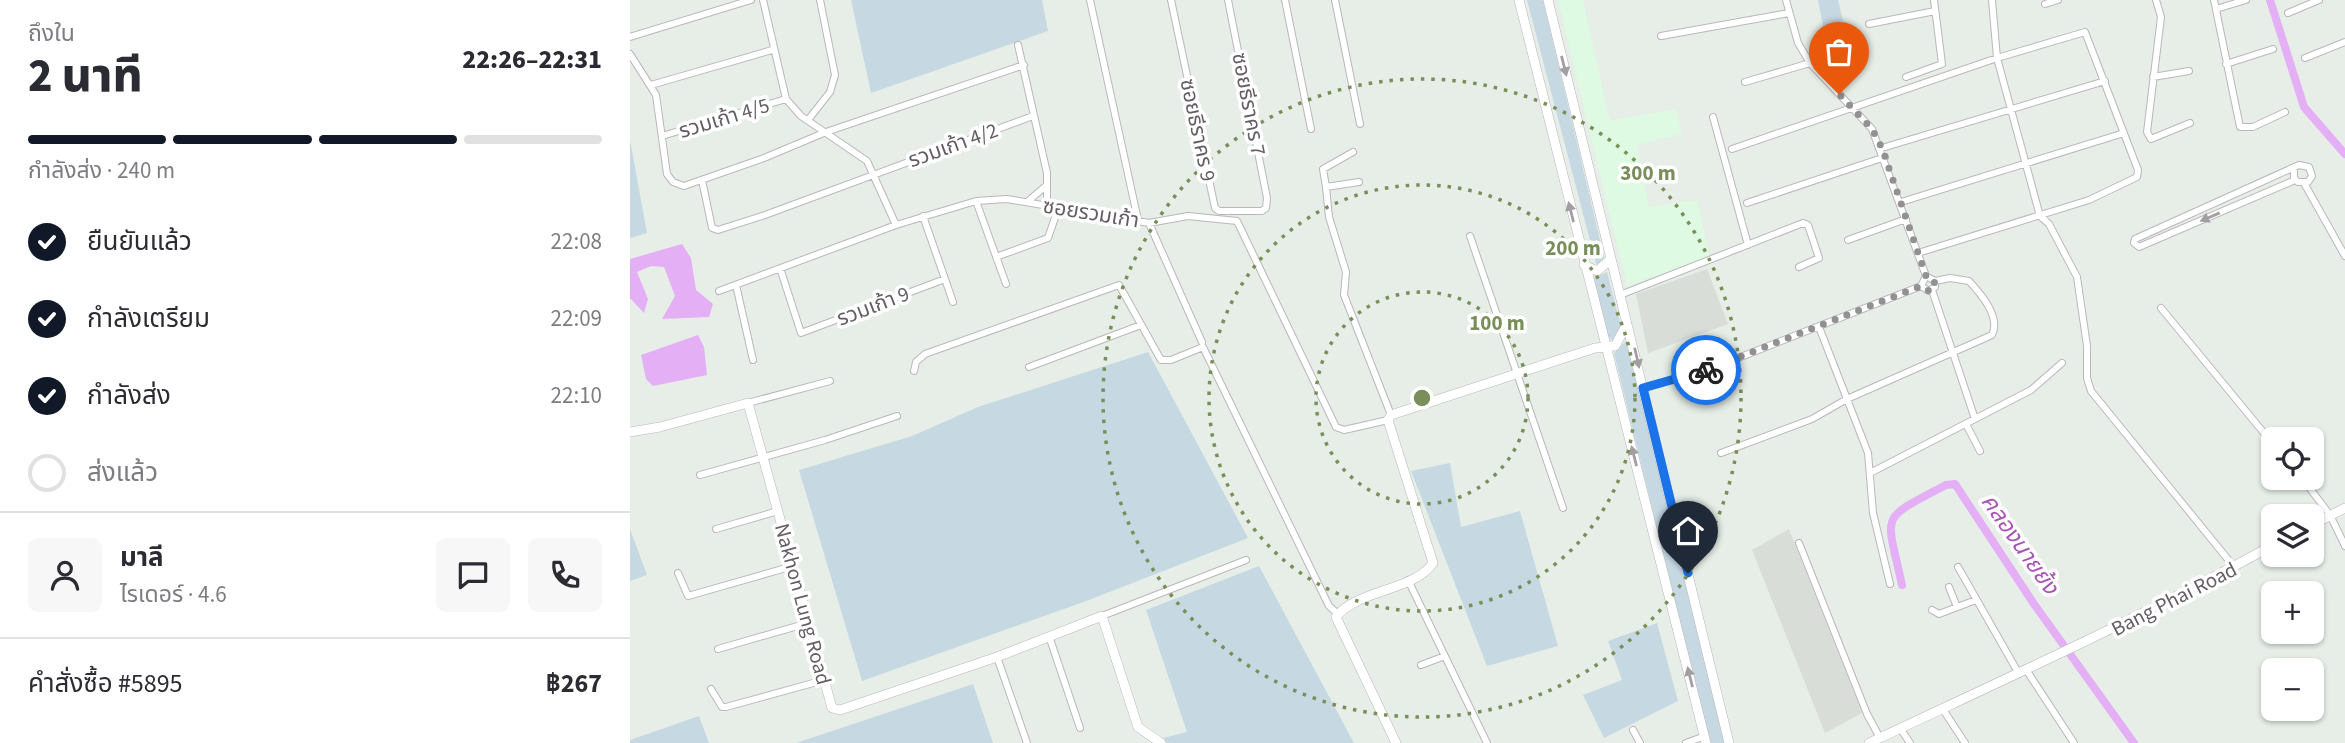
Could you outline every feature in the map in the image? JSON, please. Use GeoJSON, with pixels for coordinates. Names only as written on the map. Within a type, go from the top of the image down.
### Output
{"type":"FeatureCollection","features":[{"type":"Feature","properties":{"kind":"street"},"geometry":{"type":"LineString","coordinates":[[630,37],[751,0]]}},
{"type":"Feature","properties":{"kind":"street"},"geometry":{"type":"LineString","coordinates":[[762,0],[786,99],[808,120],[863,157],[874,174],[896,225]]}},
{"type":"Feature","properties":{"kind":"street"},"geometry":{"type":"LineString","coordinates":[[808,120],[830,92],[835,75],[820,0]]}},
{"type":"Feature","properties":{"kind":"street"},"geometry":{"type":"LineString","coordinates":[[1090,0],[1138,220]]}},
{"type":"Feature","properties":{"kind":"street","name":"ซอยธีราคร 9"},"geometry":{"type":"LineString","coordinates":[[1171,0],[1215,208],[1227,211],[1262,211],[1266,208]]}},
{"type":"Feature","properties":{"kind":"street","name":"ซอยธีราคร 7"},"geometry":{"type":"LineString","coordinates":[[1228,0],[1266,208]]}},
{"type":"Feature","properties":{"kind":"street"},"geometry":{"type":"LineString","coordinates":[[1285,0],[1311,129]]}},
{"type":"Feature","properties":{"kind":"street"},"geometry":{"type":"LineString","coordinates":[[1335,0],[1360,124]]}},
{"type":"Feature","properties":{"kind":"street"},"geometry":{"type":"LineString","coordinates":[[1519,0],[1705,740],[1686,743]]}},
{"type":"Feature","properties":{"kind":"street"},"geometry":{"type":"LineString","coordinates":[[1548,0],[1729,743]]}},
{"type":"Feature","properties":{"kind":"street"},"geometry":{"type":"LineString","coordinates":[[1721,453],[1812,419],[1847,399],[1992,335],[1994,323],[1978,291],[1969,281],[1950,278],[1936,281],[1926,276],[1882,148],[1872,129],[1810,63],[1798,43],[1786,0]]}},
{"type":"Feature","properties":{"kind":"street"},"geometry":{"type":"LineString","coordinates":[[1906,77],[1942,64],[1934,0]]}},
{"type":"Feature","properties":{"kind":"street"},"geometry":{"type":"LineString","coordinates":[[1992,0],[1997,58],[2040,216],[2049,224],[2077,277],[2087,346],[2087,378],[2091,391],[2235,568]]}},
{"type":"Feature","properties":{"kind":"street"},"geometry":{"type":"LineString","coordinates":[[2045,4],[2058,0]]}},
{"type":"Feature","properties":{"kind":"street"},"geometry":{"type":"LineString","coordinates":[[2156,0],[2161,17],[2148,137],[2151,139],[2190,124]]}},
{"type":"Feature","properties":{"kind":"street"},"geometry":{"type":"LineString","coordinates":[[2214,0],[2241,129],[2284,113]]}},
{"type":"Feature","properties":{"kind":"street"},"geometry":{"type":"LineString","coordinates":[[2216,9],[2246,0]]}},
{"type":"Feature","properties":{"kind":"street"},"geometry":{"type":"LineString","coordinates":[[2288,13],[2319,0]]}},
{"type":"Feature","properties":{"kind":"street"},"geometry":{"type":"LineString","coordinates":[[1869,24],[1935,11]]}},
{"type":"Feature","properties":{"kind":"street"},"geometry":{"type":"LineString","coordinates":[[1661,36],[1789,13]]}},
{"type":"Feature","properties":{"kind":"street"},"geometry":{"type":"LineString","coordinates":[[1732,149],[1997,58],[2085,32],[2138,170],[2135,179],[2040,216],[1918,253]]}},
{"type":"Feature","properties":{"kind":"street"},"geometry":{"type":"LineString","coordinates":[[2305,58],[2345,42]]}},
{"type":"Feature","properties":{"kind":"street"},"geometry":{"type":"LineString","coordinates":[[1018,45],[1047,173],[1047,206]]}},
{"type":"Feature","properties":{"kind":"street"},"geometry":{"type":"LineString","coordinates":[[2226,64],[2273,49]]}},
{"type":"Feature","properties":{"kind":"street"},"geometry":{"type":"LineString","coordinates":[[652,85],[772,50]]}},
{"type":"Feature","properties":{"kind":"street"},"geometry":{"type":"LineString","coordinates":[[630,54],[652,85],[667,174],[673,183],[684,186],[826,132],[1024,65]]}},
{"type":"Feature","properties":{"kind":"street"},"geometry":{"type":"LineString","coordinates":[[1745,82],[1810,63]]}},
{"type":"Feature","properties":{"kind":"street"},"geometry":{"type":"LineString","coordinates":[[2153,77],[2189,71]]}},
{"type":"Feature","properties":{"kind":"street"},"geometry":{"type":"LineString","coordinates":[[1882,148],[2105,80]]}},
{"type":"Feature","properties":{"kind":"street","name":"รวมเก้า 4/5"},"geometry":{"type":"LineString","coordinates":[[662,136],[786,99]]}},
{"type":"Feature","properties":{"kind":"street","name":"รวมเก้า 4/2"},"geometry":{"type":"LineString","coordinates":[[702,180],[712,228],[718,230],[1033,116]]}},
{"type":"Feature","properties":{"kind":"street"},"geometry":{"type":"LineString","coordinates":[[1713,117],[1748,245]]}},
{"type":"Feature","properties":{"kind":"street"},"geometry":{"type":"LineString","coordinates":[[1901,202],[2124,133]]}},
{"type":"Feature","properties":{"kind":"street"},"geometry":{"type":"LineString","coordinates":[[1353,152],[1323,169],[1329,217],[1346,272],[1344,295],[1389,418],[1434,557],[1430,568],[1355,602],[1338,614],[1337,623],[1396,743]]}},
{"type":"Feature","properties":{"kind":"street"},"geometry":{"type":"LineString","coordinates":[[1747,203],[1885,157]]}},
{"type":"Feature","properties":{"kind":"street"},"geometry":{"type":"LineString","coordinates":[[2304,183],[2310,179],[2311,169],[2302,164],[2228,200],[2135,239],[2134,243],[2137,247],[2295,180],[2304,183],[2345,256]]}},
{"type":"Feature","properties":{"kind":"street"},"geometry":{"type":"LineString","coordinates":[[2294,170],[2295,180]]}},
{"type":"Feature","properties":{"kind":"street"},"geometry":{"type":"LineString","coordinates":[[1326,187],[1359,182]]}},
{"type":"Feature","properties":{"kind":"street"},"geometry":{"type":"LineString","coordinates":[[1027,202],[1047,185]]}},
{"type":"Feature","properties":{"kind":"street"},"geometry":{"type":"LineString","coordinates":[[2228,200],[2231,208]]}},
{"type":"Feature","properties":{"kind":"street"},"geometry":{"type":"LineString","coordinates":[[976,201],[1006,284]]}},
{"type":"Feature","properties":{"kind":"street","name":"ซอยรวมเก้า"},"geometry":{"type":"LineString","coordinates":[[719,291],[896,225],[976,201],[1027,202],[1149,223],[1188,216],[1237,221],[1336,427],[1344,430],[1389,418]]}},
{"type":"Feature","properties":{"kind":"street"},"geometry":{"type":"LineString","coordinates":[[996,257],[1048,238],[1058,209]]}},
{"type":"Feature","properties":{"kind":"street"},"geometry":{"type":"LineString","coordinates":[[923,216],[953,302]]}},
{"type":"Feature","properties":{"kind":"street"},"geometry":{"type":"LineString","coordinates":[[1848,240],[1906,219]]}},
{"type":"Feature","properties":{"kind":"street"},"geometry":{"type":"LineString","coordinates":[[1149,223],[1202,342]]}},
{"type":"Feature","properties":{"kind":"street"},"geometry":{"type":"LineString","coordinates":[[1620,295],[1806,223],[1819,258],[1799,267]]}},
{"type":"Feature","properties":{"kind":"street"},"geometry":{"type":"LineString","coordinates":[[2161,228],[2165,236]]}},
{"type":"Feature","properties":{"kind":"street"},"geometry":{"type":"LineString","coordinates":[[1470,236],[1520,372],[1563,508]]}},
{"type":"Feature","properties":{"kind":"street"},"geometry":{"type":"LineString","coordinates":[[1584,265],[1597,271],[1610,260]]}},
{"type":"Feature","properties":{"kind":"street"},"geometry":{"type":"LineString","coordinates":[[780,268],[805,344]]}},
{"type":"Feature","properties":{"kind":"street"},"geometry":{"type":"LineString","coordinates":[[1921,286],[1921,281],[1926,276]]}},
{"type":"Feature","properties":{"kind":"street","name":"รวมเก้า 9"},"geometry":{"type":"LineString","coordinates":[[801,333],[946,279]]}},
{"type":"Feature","properties":{"kind":"street"},"geometry":{"type":"LineString","coordinates":[[1936,281],[1932,290],[1975,419]]}},
{"type":"Feature","properties":{"kind":"street"},"geometry":{"type":"LineString","coordinates":[[736,285],[752,360]]}},
{"type":"Feature","properties":{"kind":"street"},"geometry":{"type":"LineString","coordinates":[[914,371],[916,362],[925,354],[1119,285],[1161,360],[1171,360],[1203,347],[1329,606],[1338,614]]}},
{"type":"Feature","properties":{"kind":"street"},"geometry":{"type":"LineString","coordinates":[[1643,388],[1705,371],[1921,286],[1932,290]]}},
{"type":"Feature","properties":{"kind":"street"},"geometry":{"type":"LineString","coordinates":[[2161,308],[2261,429]]}},
{"type":"Feature","properties":{"kind":"street"},"geometry":{"type":"LineString","coordinates":[[1389,418],[1520,372],[1605,346],[1615,346],[1627,324]]}},
{"type":"Feature","properties":{"kind":"street"},"geometry":{"type":"LineString","coordinates":[[1029,367],[1141,325]]}},
{"type":"Feature","properties":{"kind":"street"},"geometry":{"type":"LineString","coordinates":[[1819,327],[1868,453],[1873,513],[1890,584]]}},
{"type":"Feature","properties":{"kind":"street"},"geometry":{"type":"LineString","coordinates":[[1870,473],[2031,390],[2062,363]]}},
{"type":"Feature","properties":{"kind":"street"},"geometry":{"type":"LineString","coordinates":[[630,432],[660,427],[830,381]]}},
{"type":"Feature","properties":{"kind":"street","name":"Nakhon Lung Road"},"geometry":{"type":"LineString","coordinates":[[748,403],[830,705],[840,710],[997,657],[1102,617]]}},
{"type":"Feature","properties":{"kind":"street"},"geometry":{"type":"LineString","coordinates":[[700,475],[897,416]]}},
{"type":"Feature","properties":{"kind":"street"},"geometry":{"type":"LineString","coordinates":[[1966,424],[1980,451]]}},
{"type":"Feature","properties":{"kind":"street"},"geometry":{"type":"LineString","coordinates":[[2311,490],[2330,515],[2345,546]]}},
{"type":"Feature","properties":{"kind":"street"},"geometry":{"type":"LineString","coordinates":[[2324,518],[2345,508]]}},
{"type":"Feature","properties":{"kind":"street"},"geometry":{"type":"LineString","coordinates":[[716,529],[778,511]]}},
{"type":"Feature","properties":{"kind":"street"},"geometry":{"type":"LineString","coordinates":[[1799,543],[1867,714],[1880,738]]}},
{"type":"Feature","properties":{"kind":"street","name":"Bang Phai Road"},"geometry":{"type":"LineString","coordinates":[[1869,743],[2073,650],[2261,552]]}},
{"type":"Feature","properties":{"kind":"street"},"geometry":{"type":"LineString","coordinates":[[1161,743],[1138,727],[1102,617],[1247,560]]}},
{"type":"Feature","properties":{"kind":"street"},"geometry":{"type":"LineString","coordinates":[[678,573],[688,596],[793,566]]}},
{"type":"Feature","properties":{"kind":"street"},"geometry":{"type":"LineString","coordinates":[[1958,567],[2023,673],[2074,743]]}},
{"type":"Feature","properties":{"kind":"street"},"geometry":{"type":"LineString","coordinates":[[1408,580],[1487,743]]}},
{"type":"Feature","properties":{"kind":"street"},"geometry":{"type":"LineString","coordinates":[[1949,587],[1957,607]]}},
{"type":"Feature","properties":{"kind":"street"},"geometry":{"type":"LineString","coordinates":[[1932,610],[1938,614],[1976,600]]}},
{"type":"Feature","properties":{"kind":"street"},"geometry":{"type":"LineString","coordinates":[[718,649],[808,623]]}},
{"type":"Feature","properties":{"kind":"street"},"geometry":{"type":"LineString","coordinates":[[1049,636],[1080,728]]}},
{"type":"Feature","properties":{"kind":"street"},"geometry":{"type":"LineString","coordinates":[[1421,665],[1445,656]]}},
{"type":"Feature","properties":{"kind":"street"},"geometry":{"type":"LineString","coordinates":[[997,657],[1027,743]]}},
{"type":"Feature","properties":{"kind":"street"},"geometry":{"type":"LineString","coordinates":[[712,689],[722,707],[726,707],[824,680]]}},
{"type":"Feature","properties":{"kind":"street"},"geometry":{"type":"LineString","coordinates":[[1942,708],[1965,743]]}},
{"type":"Feature","properties":{"kind":"street"},"geometry":{"type":"LineString","coordinates":[[1900,728],[1910,743]]}},
{"type":"Feature","properties":{"kind":"street"},"geometry":{"type":"LineString","coordinates":[[1633,730],[1640,743]]}},
{"type":"Feature","properties":{"kind":"shaded area"},"geometry":{"type":"Polygon","coordinates":[[[851,0],[1042,0],[1048,31],[871,93],[851,0]]]}},
{"type":"Feature","properties":{"kind":"shaded area"},"geometry":{"type":"Polygon","coordinates":[[[1527,0],[1543,0],[1604,257],[1604,263],[1597,267],[1527,0]]]}},
{"type":"Feature","properties":{"kind":"shaded area"},"geometry":{"type":"Polygon","coordinates":[[[1558,0],[1583,0],[1610,121],[1676,109],[1682,134],[1637,145],[1649,207],[1697,200],[1710,257],[1627,286],[1558,0]]]}},
{"type":"Feature","properties":{"kind":"shaded area"},"geometry":{"type":"Polygon","coordinates":[[[1818,0],[1838,0],[1843,21],[1823,26],[1818,0]]]}},
{"type":"Feature","properties":{"kind":"shaded area"},"geometry":{"type":"Polygon","coordinates":[[[1848,33],[1853,57],[1820,64],[1815,42],[1848,33]]]}},
{"type":"Feature","properties":{"kind":"shaded area"},"geometry":{"type":"Polygon","coordinates":[[[630,140],[647,233],[630,238],[630,140]]]}},
{"type":"Feature","properties":{"kind":"shaded area"},"geometry":{"type":"Polygon","coordinates":[[[682,244],[691,258],[696,290],[713,304],[709,317],[662,319],[675,296],[664,267],[651,266],[637,272],[648,299],[644,313],[630,298],[630,259],[682,244]]]}},
{"type":"Feature","properties":{"kind":"shaded area"},"geometry":{"type":"Polygon","coordinates":[[[1707,269],[1728,324],[1648,353],[1636,294],[1707,269]]]}},
{"type":"Feature","properties":{"kind":"shaded area"},"geometry":{"type":"Polygon","coordinates":[[[1607,272],[1622,330],[1613,341],[1608,336],[1594,278],[1607,272]]]}},
{"type":"Feature","properties":{"kind":"shaded area"},"geometry":{"type":"Polygon","coordinates":[[[698,335],[704,347],[707,375],[653,386],[646,379],[641,355],[698,335]]]}},
{"type":"Feature","properties":{"kind":"shaded area"},"geometry":{"type":"Polygon","coordinates":[[[1627,340],[1725,743],[1710,743],[1614,353],[1627,340]]]}},
{"type":"Feature","properties":{"kind":"shaded area"},"geometry":{"type":"Polygon","coordinates":[[[1148,352],[1248,538],[1089,600],[862,681],[799,470],[912,436],[978,407],[1148,352]]]}},
{"type":"Feature","properties":{"kind":"shaded area"},"geometry":{"type":"Polygon","coordinates":[[[1450,463],[1461,527],[1520,511],[1558,646],[1487,666],[1411,471],[1450,463]]]}},
{"type":"Feature","properties":{"kind":"shaded area"},"geometry":{"type":"Polygon","coordinates":[[[630,529],[647,575],[630,581],[630,529]]]}},
{"type":"Feature","properties":{"kind":"shaded area"},"geometry":{"type":"Polygon","coordinates":[[[1789,529],[1862,713],[1825,733],[1752,550],[1789,529]]]}},
{"type":"Feature","properties":{"kind":"shaded area"},"geometry":{"type":"Polygon","coordinates":[[[1259,566],[1354,743],[1166,743],[1163,738],[1187,732],[1146,610],[1259,566]]]}},
{"type":"Feature","properties":{"kind":"shaded area"},"geometry":{"type":"Polygon","coordinates":[[[1657,623],[1678,701],[1604,738],[1583,695],[1622,680],[1608,641],[1657,623]]]}},
{"type":"Feature","properties":{"kind":"shaded area"},"geometry":{"type":"Polygon","coordinates":[[[973,684],[993,743],[796,743],[973,684]]]}},
{"type":"Feature","properties":{"kind":"shaded area"},"geometry":{"type":"Polygon","coordinates":[[[699,716],[709,743],[630,743],[630,740],[699,716]]]}},
{"type":"Feature","properties":{"kind":"waterway"},"geometry":{"type":"LineString","coordinates":[[2270,0],[2304,107],[2345,154]]}},
{"type":"Feature","properties":{"kind":"waterway","name":"คลองนายย้ง"},"geometry":{"type":"LineString","coordinates":[[1902,585],[1893,543],[1892,521],[1908,505],[1946,485],[1955,484],[2034,604],[2134,743]]}},
{"type":"Feature","properties":{"kind":"way so far"},"geometry":{"type":"LineString","coordinates":[[1706,370],[1921,286],[1929,291],[1935,287],[1934,279],[1926,276],[1882,148],[1872,129],[1839,94]]}},
{"type":"Feature","properties":{"kind":"route"},"geometry":{"type":"LineString","coordinates":[[1688,573],[1643,388],[1706,370]]}}]}
